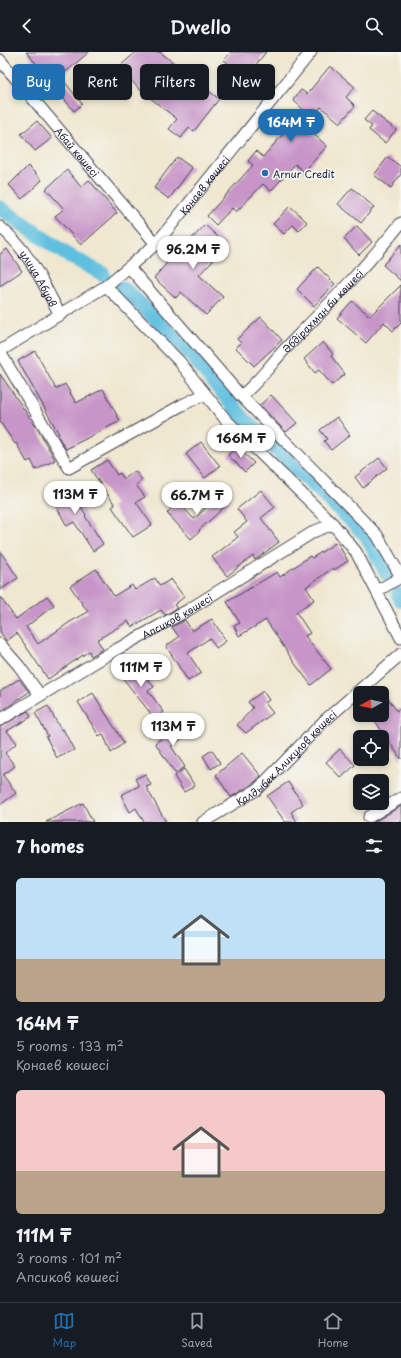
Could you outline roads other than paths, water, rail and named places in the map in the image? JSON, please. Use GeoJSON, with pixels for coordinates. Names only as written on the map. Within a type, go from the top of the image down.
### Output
{"type":"FeatureCollection","features":[{"type":"Feature","properties":{"kind":"street","name":"Қонаев көшесі"},"geometry":{"type":"LineString","coordinates":[[0,352],[106,286],[156,244],[310,52]]}},
{"type":"Feature","properties":{"kind":"street","name":"Абай көшесі"},"geometry":{"type":"LineString","coordinates":[[0,60],[156,244]]}},
{"type":"Feature","properties":{"kind":"street","name":"Әбдірахман би көшесі"},"geometry":{"type":"LineString","coordinates":[[241,396],[249,390],[274,361],[375,256],[401,224]]}},
{"type":"Feature","properties":{"kind":"street","name":"улица Абуов"},"geometry":{"type":"LineString","coordinates":[[0,227],[11,235],[35,267],[60,315]]}},
{"type":"Feature","properties":{"kind":"street"},"geometry":{"type":"LineString","coordinates":[[129,267],[241,396],[377,535],[401,577],[377,591]]}},
{"type":"Feature","properties":{"kind":"street"},"geometry":{"type":"LineString","coordinates":[[106,286],[178,360],[226,420],[333,524],[356,552],[401,638]]}},
{"type":"Feature","properties":{"kind":"street"},"geometry":{"type":"LineString","coordinates":[[0,352],[69,468],[182,405],[205,394]]}},
{"type":"Feature","properties":{"kind":"street","name":"Апсиков көшесі"},"geometry":{"type":"LineString","coordinates":[[0,720],[112,652],[188,610],[315,531],[333,524]]}},
{"type":"Feature","properties":{"kind":"street"},"geometry":{"type":"LineString","coordinates":[[0,644],[19,666],[40,695]]}},
{"type":"Feature","properties":{"kind":"street","name":"Қалдыбек Аликулов көшесі"},"geometry":{"type":"LineString","coordinates":[[203,822],[258,789],[324,721],[401,654]]}},
{"type":"Feature","properties":{"kind":"street"},"geometry":{"type":"LineString","coordinates":[[369,817],[401,798]]}},
{"type":"Feature","properties":{"kind":"waterway"},"geometry":{"type":"LineString","coordinates":[[0,208],[66,254],[103,274]]}},
{"type":"Feature","properties":{"kind":"waterway"},"geometry":{"type":"LineString","coordinates":[[122,288],[189,352],[243,418],[366,535],[387,574]]}},
{"type":"Feature","properties":{"kind":"waterway"},"geometry":{"type":"LineString","coordinates":[[398,594],[401,600]]}},
{"type":"Feature","properties":{"kind":"place","name":"Arnur Credit"},"geometry":{"type":"Point","coordinates":[265,173]}}]}
